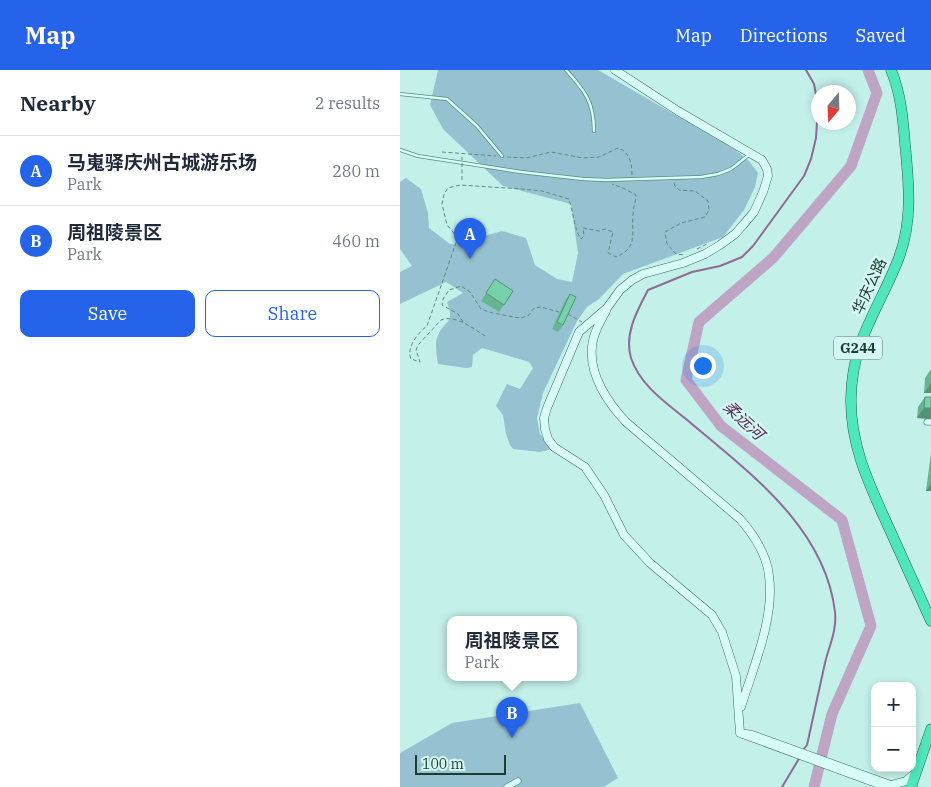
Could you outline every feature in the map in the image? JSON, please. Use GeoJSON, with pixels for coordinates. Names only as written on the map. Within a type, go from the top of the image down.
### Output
{"type":"FeatureCollection","features":[{"type":"Feature","properties":{"kind":"highway","name":"华庆公路"},"geometry":{"type":"LineString","coordinates":[[893,70],[899,81],[906,115],[912,187],[911,221],[901,260],[861,348],[855,385],[855,416],[859,445],[868,474],[931,613]]}},
{"type":"Feature","properties":{"kind":"highway","name":"华庆公路"},"geometry":{"type":"LineString","coordinates":[[893,70],[903,116],[909,188],[908,221],[898,259],[858,348],[852,384],[852,416],[856,445],[865,476],[931,621]]}},
{"type":"Feature","properties":{"kind":"highway"},"geometry":{"type":"LineString","coordinates":[[913,787],[931,729]]}},
{"type":"Feature","properties":{"kind":"highway"},"geometry":{"type":"LineString","coordinates":[[913,787],[931,738]]}},
{"type":"Feature","properties":{"kind":"street"},"geometry":{"type":"LineString","coordinates":[[615,70],[685,116],[752,153],[762,160],[767,169],[768,176],[754,212],[735,234],[704,254],[683,263],[643,274],[632,280],[620,290],[607,308],[597,329],[592,346],[593,362],[598,380],[614,410],[740,519],[752,532],[767,563],[770,577],[768,614],[740,711]]}},
{"type":"Feature","properties":{"kind":"street"},"geometry":{"type":"LineString","coordinates":[[607,308],[579,332],[544,418],[548,439],[554,447],[585,467],[604,494],[624,535],[650,563],[712,615],[722,632],[736,676],[740,711],[740,733],[891,786],[906,781],[917,771]]}},
{"type":"Feature","properties":{"kind":"street"},"geometry":{"type":"LineString","coordinates":[[507,787],[518,781]]}},
{"type":"Feature","properties":{"kind":"lane"},"geometry":{"type":"LineString","coordinates":[[566,70],[584,90],[594,114],[594,131]]}},
{"type":"Feature","properties":{"kind":"lane"},"geometry":{"type":"LineString","coordinates":[[400,94],[447,99],[477,126],[502,156]]}},
{"type":"Feature","properties":{"kind":"lane"},"geometry":{"type":"LineString","coordinates":[[400,150],[418,156],[584,180],[700,177],[718,174],[730,169],[752,153]]}},
{"type":"Feature","properties":{"kind":"path"},"geometry":{"type":"LineString","coordinates":[[442,152],[526,158],[551,152],[584,158],[599,157],[618,148],[624,150],[629,157],[632,166],[632,179]]}},
{"type":"Feature","properties":{"kind":"path"},"geometry":{"type":"LineString","coordinates":[[460,185],[462,180],[463,154]]}},
{"type":"Feature","properties":{"kind":"path"},"geometry":{"type":"LineString","coordinates":[[673,177],[674,186],[680,190],[695,191],[708,201],[709,210],[705,217],[681,223],[665,232],[667,244],[676,254],[686,255]]}},
{"type":"Feature","properties":{"kind":"path"},"geometry":{"type":"LineString","coordinates":[[486,336],[463,323],[445,318],[418,345],[416,350],[420,362],[415,362],[409,354],[419,332],[427,326],[457,240],[447,226],[442,204],[444,194],[448,188],[460,185],[542,191],[569,199],[577,232],[581,239],[584,236],[583,228],[599,231],[605,229],[613,232],[608,253],[616,257],[624,254],[631,247],[636,195],[623,188],[613,186],[608,180]]}},
{"type":"Feature","properties":{"kind":"path"},"geometry":{"type":"LineString","coordinates":[[694,251],[711,242]]}},
{"type":"Feature","properties":{"kind":"path"},"geometry":{"type":"LineString","coordinates":[[463,323],[458,314],[442,305],[443,299],[449,290],[461,286],[470,292],[481,309],[489,312],[520,318],[528,316],[534,308],[541,307],[572,315],[586,326]]}},
{"type":"Feature","properties":{"kind":"shaded area"},"geometry":{"type":"Polygon","coordinates":[[[438,70],[598,70],[734,149],[749,161],[758,173],[755,187],[744,210],[723,237],[623,274],[599,299],[587,307],[577,321],[543,393],[537,418],[540,434],[553,449],[540,452],[513,449],[506,434],[503,415],[496,406],[507,384],[520,389],[533,368],[529,362],[482,348],[473,355],[472,367],[466,368],[438,364],[436,342],[438,335],[450,318],[447,302],[463,293],[446,282],[400,304],[400,272],[412,266],[400,249],[400,182],[406,178],[421,189],[428,213],[429,228],[450,244],[463,245],[502,231],[526,238],[535,265],[557,279],[572,282],[578,253],[571,204],[503,186],[443,129],[430,105],[438,70]]]}},
{"type":"Feature","properties":{"kind":"shaded area"},"geometry":{"type":"Polygon","coordinates":[[[580,703],[618,778],[604,787],[400,787],[400,753],[452,723],[580,703]]]}},
{"type":"Feature","properties":{"kind":"building"},"geometry":{"type":"Polygon","coordinates":[[[495,279],[513,291],[504,305],[486,293],[495,279]]]}},
{"type":"Feature","properties":{"kind":"building"},"geometry":{"type":"Polygon","coordinates":[[[570,294],[576,297],[563,325],[557,322],[570,294]]]}},
{"type":"Feature","properties":{"kind":"building"},"geometry":{"type":"Polygon","coordinates":[[[925,397],[931,397],[931,408],[924,408],[925,397]]]}},
{"type":"Feature","properties":{"kind":"waterway"},"geometry":{"type":"LineString","coordinates":[[803,750],[807,745],[835,626],[835,612],[828,581],[816,553],[800,527],[780,503],[734,459],[662,399],[640,377],[631,358],[629,340],[633,323],[648,290],[692,272],[720,266],[742,257],[753,246],[804,176],[811,159],[816,138],[818,105],[814,84],[806,70]]}},
{"type":"Feature","properties":{"kind":"waterway","name":"柔远河"},"geometry":{"type":"LineString","coordinates":[[814,787],[832,714],[871,626],[842,520],[721,426],[686,380],[699,322],[773,258],[851,166],[877,93],[868,70]]}},
{"type":"Feature","properties":{"kind":"waterway"},"geometry":{"type":"LineString","coordinates":[[782,787],[800,757]]}},
{"type":"Feature","properties":{"kind":"place","name":"马嵬驿庆州古城游乐场"},"geometry":{"type":"Point","coordinates":[470,259]}},
{"type":"Feature","properties":{"kind":"place","name":"周祖陵景区"},"geometry":{"type":"Point","coordinates":[512,738]}}]}
